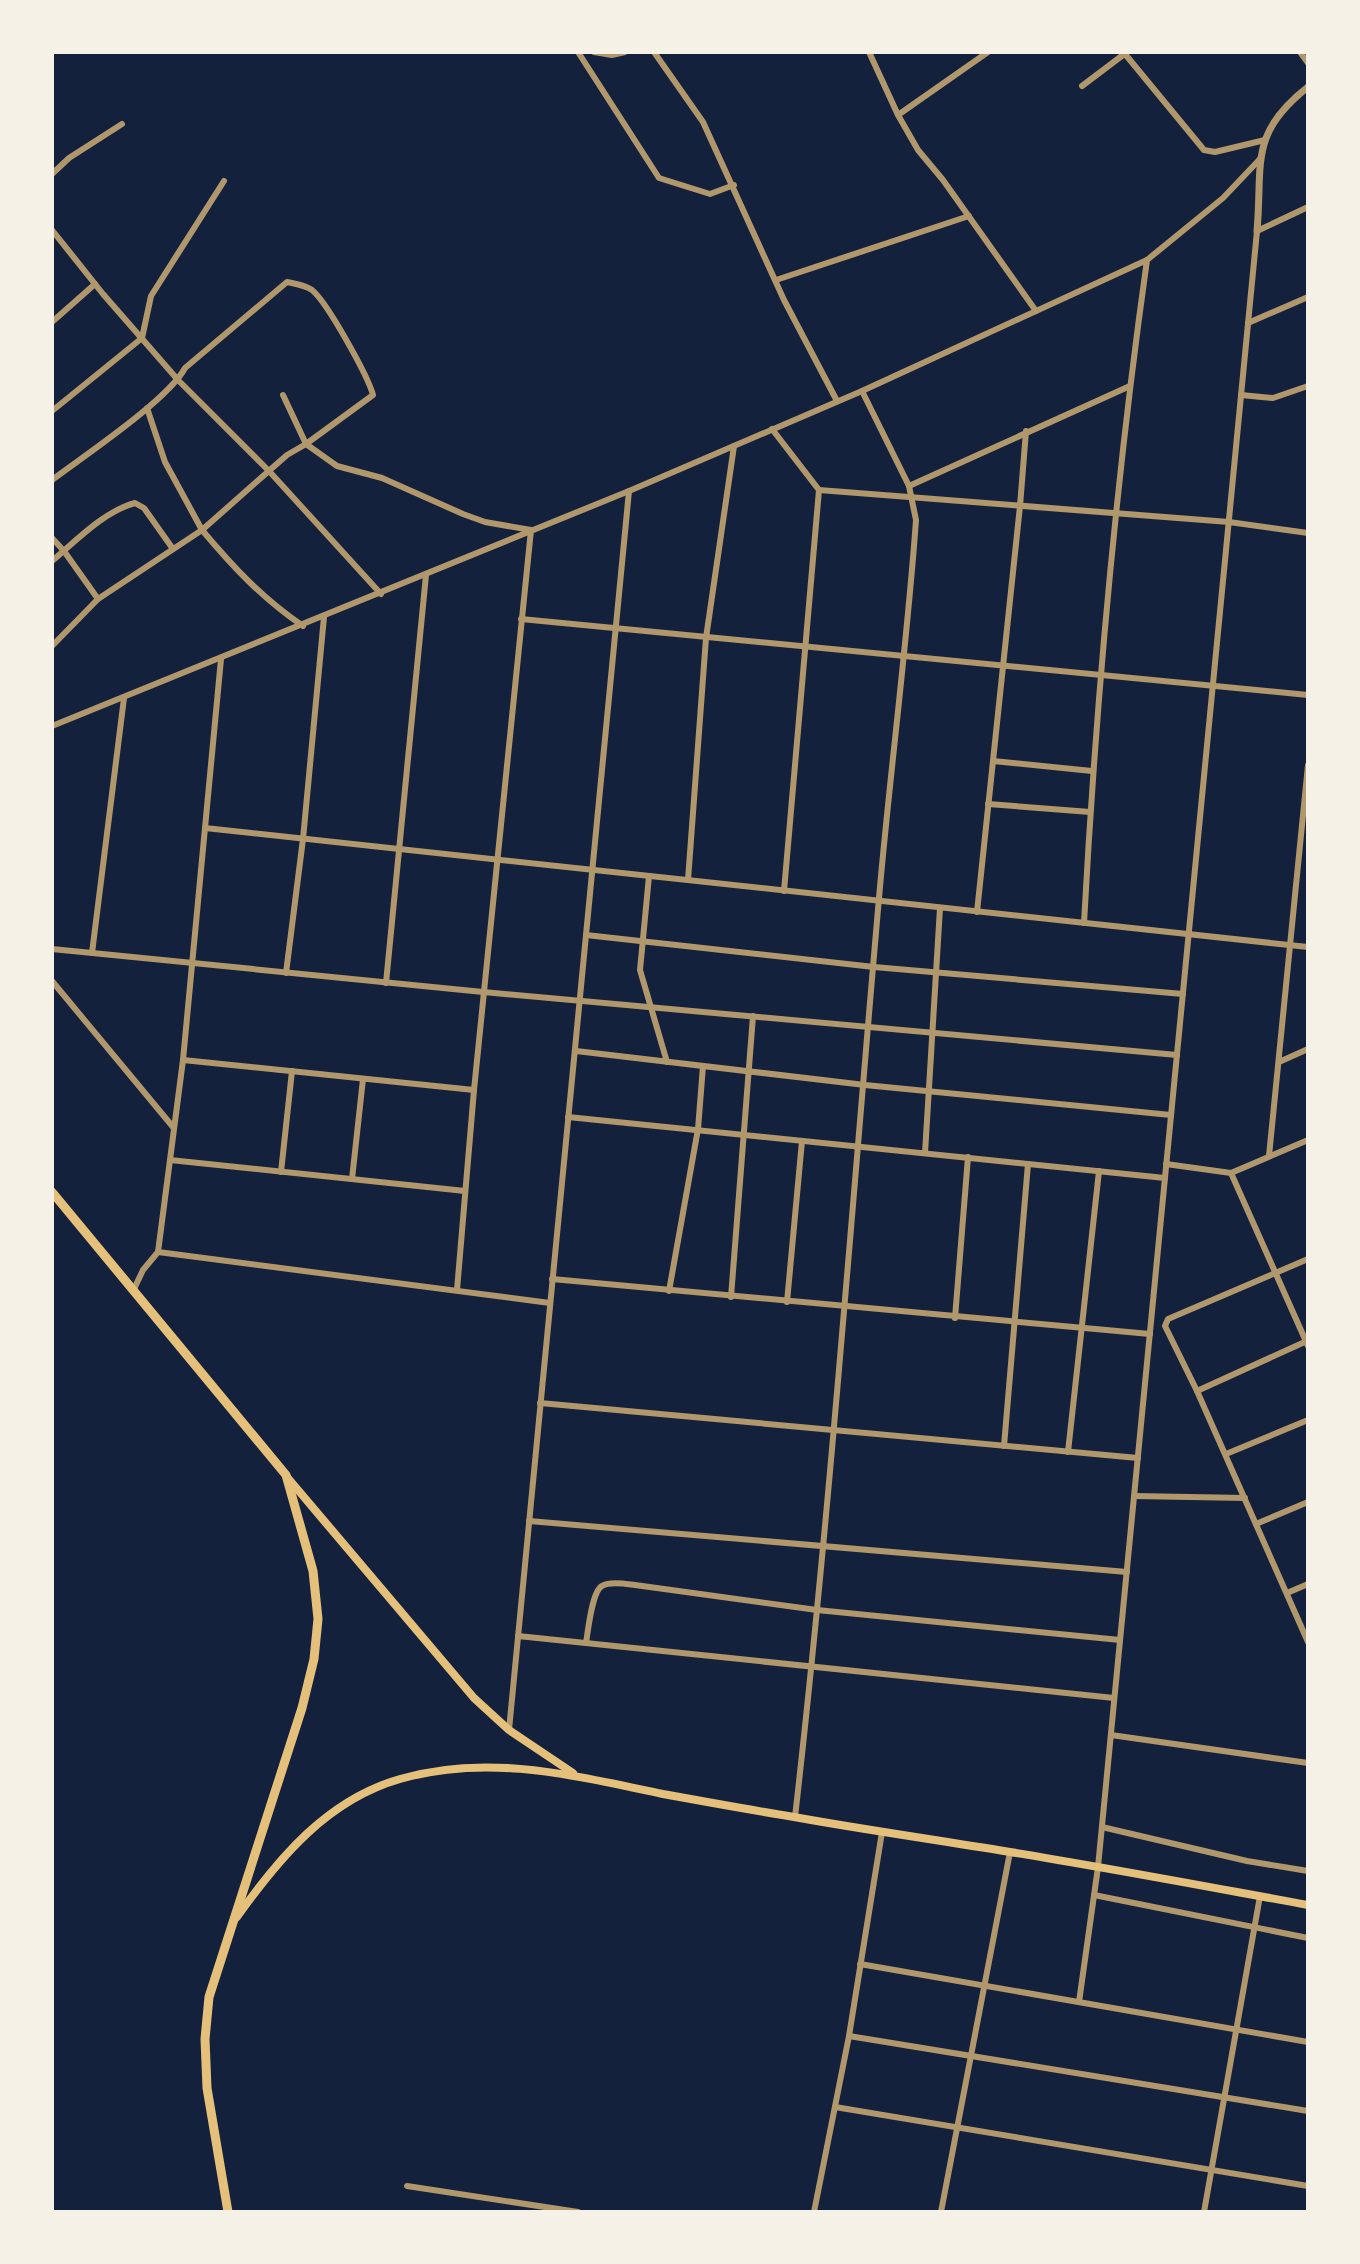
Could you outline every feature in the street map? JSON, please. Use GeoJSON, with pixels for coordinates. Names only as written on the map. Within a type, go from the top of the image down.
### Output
{"type":"FeatureCollection","features":[{"type":"Feature","properties":{"kind":"main road"},"geometry":{"type":"LineString","coordinates":[[52,1192],[456,1678],[509,1730],[577,1776]]}},
{"type":"Feature","properties":{"kind":"main road"},"geometry":{"type":"LineString","coordinates":[[228,2212],[207,2088],[205,2039],[209,1997],[302,1708],[314,1659],[318,1619],[313,1571],[286,1475]]}},
{"type":"Feature","properties":{"kind":"main road"},"geometry":{"type":"LineString","coordinates":[[233,1923],[272,1869],[304,1835],[346,1805],[396,1780],[450,1768],[481,1766],[514,1767],[577,1776],[795,1817],[1308,1905]]}},
{"type":"Feature","properties":{"kind":"street"},"geometry":{"type":"LineString","coordinates":[[578,52],[659,178],[710,194],[734,185]]}},
{"type":"Feature","properties":{"kind":"street"},"geometry":{"type":"LineString","coordinates":[[594,52],[612,55],[625,52]]}},
{"type":"Feature","properties":{"kind":"street"},"geometry":{"type":"LineString","coordinates":[[654,52],[703,122],[776,280],[837,401]]}},
{"type":"Feature","properties":{"kind":"street"},"geometry":{"type":"LineString","coordinates":[[869,52],[918,150],[1036,311]]}},
{"type":"Feature","properties":{"kind":"street"},"geometry":{"type":"LineString","coordinates":[[898,115],[988,52]]}},
{"type":"Feature","properties":{"kind":"street"},"geometry":{"type":"LineString","coordinates":[[1300,52],[1308,63]]}},
{"type":"Feature","properties":{"kind":"street"},"geometry":{"type":"LineString","coordinates":[[1082,86],[1126,53],[1204,150],[1215,152],[1265,140]]}},
{"type":"Feature","properties":{"kind":"street"},"geometry":{"type":"LineString","coordinates":[[1079,2002],[1102,1827],[1257,231],[1260,159],[1274,118],[1308,87]]}},
{"type":"Feature","properties":{"kind":"street"},"geometry":{"type":"LineString","coordinates":[[52,174],[69,158],[122,124]]}},
{"type":"Feature","properties":{"kind":"street"},"geometry":{"type":"LineString","coordinates":[[52,726],[629,491],[862,391],[1147,260],[1223,198],[1260,159]]}},
{"type":"Feature","properties":{"kind":"street"},"geometry":{"type":"LineString","coordinates":[[52,411],[142,338],[151,296],[224,181]]}},
{"type":"Feature","properties":{"kind":"street"},"geometry":{"type":"LineString","coordinates":[[1257,231],[1308,207]]}},
{"type":"Feature","properties":{"kind":"street"},"geometry":{"type":"LineString","coordinates":[[776,280],[969,216]]}},
{"type":"Feature","properties":{"kind":"street"},"geometry":{"type":"LineString","coordinates":[[52,230],[178,380],[269,471],[381,594]]}},
{"type":"Feature","properties":{"kind":"street"},"geometry":{"type":"LineString","coordinates":[[1084,923],[1092,771],[1116,513],[1147,260]]}},
{"type":"Feature","properties":{"kind":"street"},"geometry":{"type":"LineString","coordinates":[[52,480],[147,408],[178,380],[185,368],[287,282],[309,287],[321,300],[369,378],[373,395],[269,471],[202,530],[98,599],[52,646]]}},
{"type":"Feature","properties":{"kind":"street"},"geometry":{"type":"LineString","coordinates":[[52,322],[95,284]]}},
{"type":"Feature","properties":{"kind":"street"},"geometry":{"type":"LineString","coordinates":[[1248,323],[1308,297]]}},
{"type":"Feature","properties":{"kind":"street"},"geometry":{"type":"LineString","coordinates":[[909,486],[1130,386]]}},
{"type":"Feature","properties":{"kind":"street"},"geometry":{"type":"LineString","coordinates":[[1241,395],[1273,398],[1308,386]]}},
{"type":"Feature","properties":{"kind":"street"},"geometry":{"type":"LineString","coordinates":[[795,1817],[812,1668],[860,1146],[878,902],[916,520],[909,486],[862,391]]}},
{"type":"Feature","properties":{"kind":"street"},"geometry":{"type":"LineString","coordinates":[[283,395],[306,444],[337,466],[382,478],[485,522],[531,530]]}},
{"type":"Feature","properties":{"kind":"street"},"geometry":{"type":"LineString","coordinates":[[147,408],[165,462],[202,530],[237,572],[272,606],[303,626]]}},
{"type":"Feature","properties":{"kind":"street"},"geometry":{"type":"LineString","coordinates":[[772,429],[819,490],[784,891]]}},
{"type":"Feature","properties":{"kind":"street"},"geometry":{"type":"LineString","coordinates":[[977,912],[1026,431]]}},
{"type":"Feature","properties":{"kind":"street"},"geometry":{"type":"LineString","coordinates":[[688,880],[706,638],[734,446]]}},
{"type":"Feature","properties":{"kind":"street"},"geometry":{"type":"LineString","coordinates":[[819,490],[1229,522],[1308,533]]}},
{"type":"Feature","properties":{"kind":"street"},"geometry":{"type":"LineString","coordinates":[[509,1730],[629,491]]}},
{"type":"Feature","properties":{"kind":"street"},"geometry":{"type":"LineString","coordinates":[[52,561],[101,521],[135,503],[144,508],[173,549]]}},
{"type":"Feature","properties":{"kind":"street"},"geometry":{"type":"LineString","coordinates":[[457,1290],[483,992],[531,530]]}},
{"type":"Feature","properties":{"kind":"street"},"geometry":{"type":"LineString","coordinates":[[52,538],[98,599]]}},
{"type":"Feature","properties":{"kind":"street"},"geometry":{"type":"LineString","coordinates":[[386,983],[426,575]]}},
{"type":"Feature","properties":{"kind":"street"},"geometry":{"type":"LineString","coordinates":[[286,973],[303,839],[324,617]]}},
{"type":"Feature","properties":{"kind":"street"},"geometry":{"type":"LineString","coordinates":[[521,619],[1308,695]]}},
{"type":"Feature","properties":{"kind":"street"},"geometry":{"type":"LineString","coordinates":[[134,1289],[143,1270],[158,1252],[183,1060],[221,659]]}},
{"type":"Feature","properties":{"kind":"street"},"geometry":{"type":"LineString","coordinates":[[92,953],[124,698]]}},
{"type":"Feature","properties":{"kind":"street"},"geometry":{"type":"LineString","coordinates":[[993,761],[1092,771]]}},
{"type":"Feature","properties":{"kind":"street"},"geometry":{"type":"LineString","coordinates":[[1269,1156],[1308,765]]}},
{"type":"Feature","properties":{"kind":"street"},"geometry":{"type":"LineString","coordinates":[[988,804],[1090,812]]}},
{"type":"Feature","properties":{"kind":"street"},"geometry":{"type":"LineString","coordinates":[[205,828],[1308,947]]}},
{"type":"Feature","properties":{"kind":"street"},"geometry":{"type":"LineString","coordinates":[[649,876],[640,970],[667,1062]]}},
{"type":"Feature","properties":{"kind":"street"},"geometry":{"type":"LineString","coordinates":[[925,1153],[940,908]]}},
{"type":"Feature","properties":{"kind":"street"},"geometry":{"type":"LineString","coordinates":[[586,935],[874,967],[1183,994]]}},
{"type":"Feature","properties":{"kind":"street"},"geometry":{"type":"LineString","coordinates":[[52,949],[386,983],[1177,1055]]}},
{"type":"Feature","properties":{"kind":"street"},"geometry":{"type":"LineString","coordinates":[[52,981],[173,1127]]}},
{"type":"Feature","properties":{"kind":"street"},"geometry":{"type":"LineString","coordinates":[[731,1297],[753,1016]]}},
{"type":"Feature","properties":{"kind":"street"},"geometry":{"type":"LineString","coordinates":[[1279,1062],[1308,1049]]}},
{"type":"Feature","properties":{"kind":"street"},"geometry":{"type":"LineString","coordinates":[[576,1051],[865,1085],[1171,1115]]}},
{"type":"Feature","properties":{"kind":"street"},"geometry":{"type":"LineString","coordinates":[[183,1060],[474,1090]]}},
{"type":"Feature","properties":{"kind":"street"},"geometry":{"type":"LineString","coordinates":[[669,1291],[698,1129],[703,1066]]}},
{"type":"Feature","properties":{"kind":"street"},"geometry":{"type":"LineString","coordinates":[[281,1172],[292,1071]]}},
{"type":"Feature","properties":{"kind":"street"},"geometry":{"type":"LineString","coordinates":[[352,1179],[363,1079]]}},
{"type":"Feature","properties":{"kind":"street"},"geometry":{"type":"LineString","coordinates":[[568,1117],[1165,1178]]}},
{"type":"Feature","properties":{"kind":"street"},"geometry":{"type":"LineString","coordinates":[[1166,1164],[1231,1173],[1306,1140],[1308,1151]]}},
{"type":"Feature","properties":{"kind":"street"},"geometry":{"type":"LineString","coordinates":[[787,1302],[802,1141]]}},
{"type":"Feature","properties":{"kind":"street"},"geometry":{"type":"LineString","coordinates":[[955,1318],[968,1157]]}},
{"type":"Feature","properties":{"kind":"street"},"geometry":{"type":"LineString","coordinates":[[170,1160],[465,1191]]}},
{"type":"Feature","properties":{"kind":"street"},"geometry":{"type":"LineString","coordinates":[[1004,1446],[1028,1164]]}},
{"type":"Feature","properties":{"kind":"street"},"geometry":{"type":"LineString","coordinates":[[1068,1452],[1099,1171]]}},
{"type":"Feature","properties":{"kind":"street"},"geometry":{"type":"LineString","coordinates":[[1197,1391],[1307,1342],[1231,1173]]}},
{"type":"Feature","properties":{"kind":"street"},"geometry":{"type":"LineString","coordinates":[[158,1252],[550,1303]]}},
{"type":"Feature","properties":{"kind":"street"},"geometry":{"type":"LineString","coordinates":[[1308,1259],[1165,1321],[1166,1330],[1226,1454],[1308,1642]]}},
{"type":"Feature","properties":{"kind":"street"},"geometry":{"type":"LineString","coordinates":[[552,1279],[1150,1334]]}},
{"type":"Feature","properties":{"kind":"street"},"geometry":{"type":"LineString","coordinates":[[540,1403],[1138,1458]]}},
{"type":"Feature","properties":{"kind":"street"},"geometry":{"type":"LineString","coordinates":[[1226,1454],[1308,1420]]}},
{"type":"Feature","properties":{"kind":"street"},"geometry":{"type":"LineString","coordinates":[[1134,1496],[1245,1498]]}},
{"type":"Feature","properties":{"kind":"street"},"geometry":{"type":"LineString","coordinates":[[1256,1524],[1308,1502]]}},
{"type":"Feature","properties":{"kind":"street"},"geometry":{"type":"LineString","coordinates":[[529,1521],[1127,1572]]}},
{"type":"Feature","properties":{"kind":"street"},"geometry":{"type":"LineString","coordinates":[[586,1643],[595,1593],[607,1583],[817,1610],[1120,1640]]}},
{"type":"Feature","properties":{"kind":"street"},"geometry":{"type":"LineString","coordinates":[[1287,1593],[1308,1584]]}},
{"type":"Feature","properties":{"kind":"street"},"geometry":{"type":"LineString","coordinates":[[518,1636],[1114,1698]]}},
{"type":"Feature","properties":{"kind":"street"},"geometry":{"type":"LineString","coordinates":[[1111,1735],[1308,1763]]}},
{"type":"Feature","properties":{"kind":"street"},"geometry":{"type":"LineString","coordinates":[[1102,1827],[1247,1861],[1308,1871]]}},
{"type":"Feature","properties":{"kind":"street"},"geometry":{"type":"LineString","coordinates":[[814,2212],[849,2036],[882,1832]]}},
{"type":"Feature","properties":{"kind":"street"},"geometry":{"type":"LineString","coordinates":[[941,2212],[1010,1852]]}},
{"type":"Feature","properties":{"kind":"street"},"geometry":{"type":"LineString","coordinates":[[1094,1895],[1308,1938]]}},
{"type":"Feature","properties":{"kind":"street"},"geometry":{"type":"LineString","coordinates":[[1204,2212],[1260,1896]]}},
{"type":"Feature","properties":{"kind":"street"},"geometry":{"type":"LineString","coordinates":[[860,1964],[1308,2042]]}},
{"type":"Feature","properties":{"kind":"street"},"geometry":{"type":"LineString","coordinates":[[849,2036],[1308,2111]]}},
{"type":"Feature","properties":{"kind":"street"},"geometry":{"type":"LineString","coordinates":[[835,2107],[1308,2186]]}},
{"type":"Feature","properties":{"kind":"street"},"geometry":{"type":"LineString","coordinates":[[407,2186],[578,2212]]}}]}
